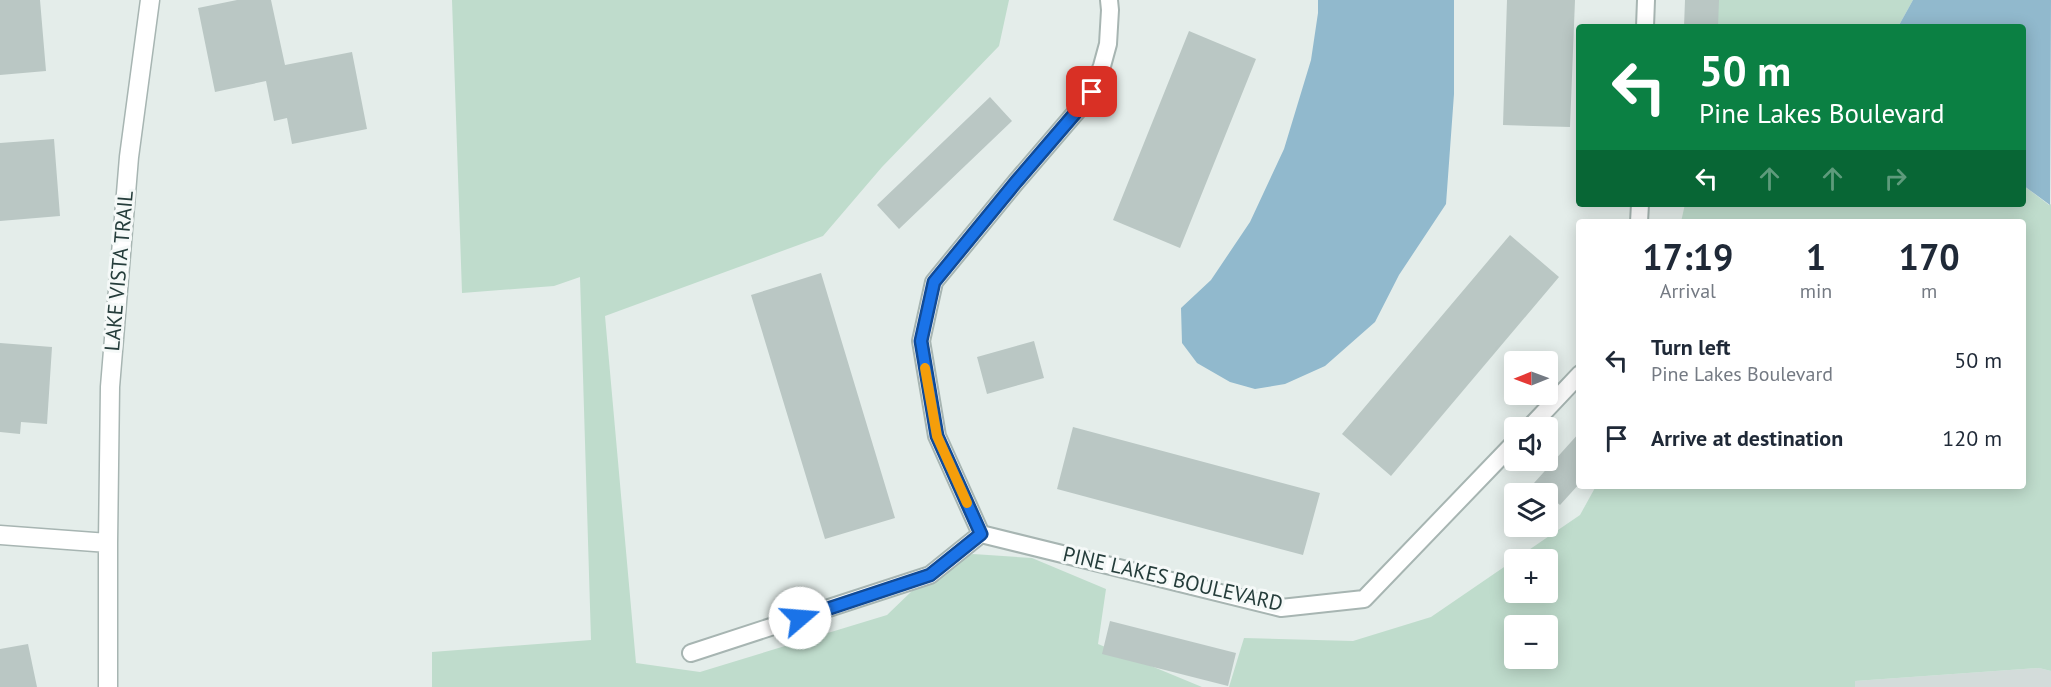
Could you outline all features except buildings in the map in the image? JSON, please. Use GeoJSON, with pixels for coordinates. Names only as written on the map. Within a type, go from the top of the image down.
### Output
{"type":"FeatureCollection","features":[{"type":"Feature","properties":{"kind":"street","name":"LAKE VISTA TRAIL"},"geometry":{"type":"LineString","coordinates":[[108,687],[110,387],[129,157],[150,0]]}},
{"type":"Feature","properties":{"kind":"street"},"geometry":{"type":"LineString","coordinates":[[0,535],[108,543]]}},
{"type":"Feature","properties":{"kind":"lane"},"geometry":{"type":"LineString","coordinates":[[691,652],[930,575],[981,534],[937,436],[921,341],[934,282],[1092,92],[1108,44],[1109,0]]}},
{"type":"Feature","properties":{"kind":"lane"},"geometry":{"type":"LineString","coordinates":[[1645,24],[1646,0]]}},
{"type":"Feature","properties":{"kind":"lane"},"geometry":{"type":"LineString","coordinates":[[1540,417],[1576,379]]}},
{"type":"Feature","properties":{"kind":"lane","name":"PINE LAKES BOULEVARD"},"geometry":{"type":"LineString","coordinates":[[981,534],[1281,608],[1364,599],[1504,453]]}},
{"type":"Feature","properties":{"kind":"shaded area"},"geometry":{"type":"Polygon","coordinates":[[[2039,668],[2051,671],[2051,687],[1855,687],[1855,681],[2039,668]]]}},
{"type":"Feature","properties":{"kind":"green space"},"geometry":{"type":"Polygon","coordinates":[[[452,0],[1009,0],[999,46],[882,167],[823,236],[605,316],[636,663],[700,672],[887,615],[941,563],[973,554],[1032,558],[1106,589],[1098,644],[1202,687],[432,687],[432,652],[591,640],[580,277],[554,286],[462,293],[452,0]]]}},
{"type":"Feature","properties":{"kind":"green space"},"geometry":{"type":"Polygon","coordinates":[[[1706,0],[1913,0],[1900,24],[1705,24],[1706,0]]]}},
{"type":"Feature","properties":{"kind":"green space"},"geometry":{"type":"Polygon","coordinates":[[[2026,188],[2049,205],[2051,204],[2051,671],[2039,668],[1855,681],[1855,687],[1229,687],[1244,638],[1353,641],[1431,617],[1504,567],[1504,603],[1558,603],[1558,549],[1530,549],[1548,537],[1558,537],[1558,530],[1580,515],[1594,489],[2026,489],[2026,219],[1682,219],[1684,207],[2026,207],[2026,188]]]}},
{"type":"Feature","properties":{"kind":"water"},"geometry":{"type":"Polygon","coordinates":[[[1318,0],[1454,0],[1454,94],[1446,204],[1399,275],[1375,322],[1325,366],[1285,384],[1255,389],[1230,382],[1197,363],[1182,343],[1181,308],[1211,280],[1250,222],[1284,149],[1311,60],[1318,0]]]}},
{"type":"Feature","properties":{"kind":"water"},"geometry":{"type":"Polygon","coordinates":[[[1913,0],[2051,0],[2050,205],[2026,187],[2026,24],[1900,24],[1913,0]]]}},
{"type":"Feature","properties":{"kind":"slow traffic"},"geometry":{"type":"LineString","coordinates":[[925,368],[937,436],[967,503]]}},
{"type":"Feature","properties":{"kind":"route"},"geometry":{"type":"LineString","coordinates":[[800,618],[930,575],[981,534],[937,436],[921,341],[934,282],[1092,92]]}}]}
